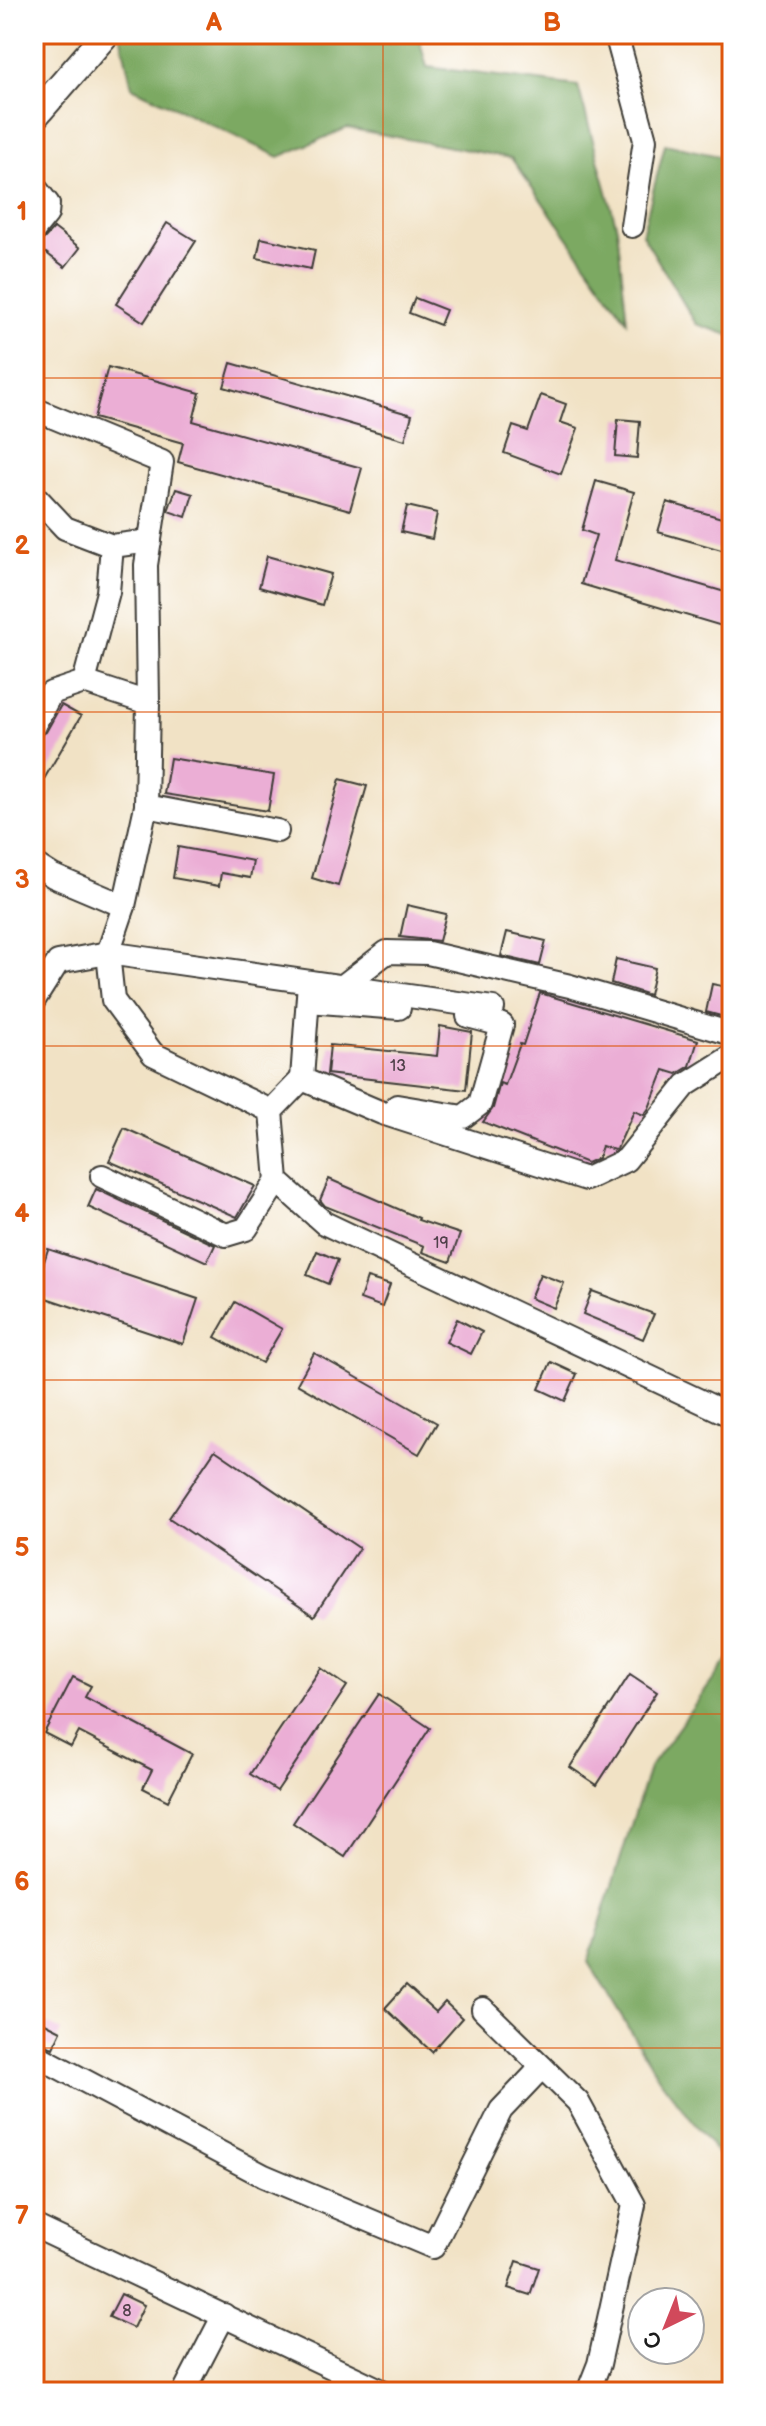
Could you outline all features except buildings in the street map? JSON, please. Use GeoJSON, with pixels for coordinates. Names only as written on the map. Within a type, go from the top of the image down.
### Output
{"type":"FeatureCollection","features":[{"type":"Feature","properties":{"kind":"main road"},"geometry":{"type":"LineString","coordinates":[[34,117],[106,34]]}},
{"type":"Feature","properties":{"kind":"street"},"geometry":{"type":"LineString","coordinates":[[616,34],[645,140],[632,226]]}},
{"type":"Feature","properties":{"kind":"street"},"geometry":{"type":"LineString","coordinates":[[34,186],[48,204],[47,214],[34,230]]}},
{"type":"Feature","properties":{"kind":"street"},"geometry":{"type":"LineString","coordinates":[[34,409],[162,462],[146,565],[146,806],[124,906],[108,953],[113,1000],[153,1054],[271,1111]]}},
{"type":"Feature","properties":{"kind":"street"},"geometry":{"type":"LineString","coordinates":[[34,495],[65,528],[112,546],[150,541]]}},
{"type":"Feature","properties":{"kind":"street"},"geometry":{"type":"LineString","coordinates":[[84,682],[108,592],[112,546]]}},
{"type":"Feature","properties":{"kind":"street"},"geometry":{"type":"LineString","coordinates":[[34,725],[51,693],[84,682],[148,703]]}},
{"type":"Feature","properties":{"kind":"street"},"geometry":{"type":"LineString","coordinates":[[146,806],[277,831]]}},
{"type":"Feature","properties":{"kind":"street"},"geometry":{"type":"LineString","coordinates":[[34,864],[53,876],[124,906]]}},
{"type":"Feature","properties":{"kind":"street"},"geometry":{"type":"LineString","coordinates":[[343,986],[387,952],[428,953],[570,986],[732,1034]]}},
{"type":"Feature","properties":{"kind":"street"},"geometry":{"type":"LineString","coordinates":[[34,1000],[42,974],[58,962],[108,953],[308,991],[444,1011],[502,1025],[480,1104],[463,1117],[349,1099]]}},
{"type":"Feature","properties":{"kind":"street"},"geometry":{"type":"LineString","coordinates":[[308,991],[343,986],[493,1008]]}},
{"type":"Feature","properties":{"kind":"street"},"geometry":{"type":"LineString","coordinates":[[102,1176],[226,1235],[246,1229],[277,1181],[271,1111],[302,1079],[308,991]]}},
{"type":"Feature","properties":{"kind":"street"},"geometry":{"type":"LineString","coordinates":[[302,1079],[382,1113],[586,1179],[626,1160],[686,1085],[732,1056]]}},
{"type":"Feature","properties":{"kind":"street"},"geometry":{"type":"LineString","coordinates":[[277,1181],[324,1223],[732,1416]]}},
{"type":"Feature","properties":{"kind":"street"},"geometry":{"type":"LineString","coordinates":[[483,2009],[578,2102],[634,2205],[599,2364],[588,2392]]}},
{"type":"Feature","properties":{"kind":"street"},"geometry":{"type":"LineString","coordinates":[[34,2054],[264,2176],[433,2247],[501,2110],[542,2067]]}},
{"type":"Feature","properties":{"kind":"street"},"geometry":{"type":"LineString","coordinates":[[34,2226],[384,2392]]}},
{"type":"Feature","properties":{"kind":"street"},"geometry":{"type":"LineString","coordinates":[[184,2392],[224,2315]]}},
{"type":"Feature","properties":{"kind":"green space"},"geometry":{"type":"Polygon","coordinates":[[[120,34],[418,34],[427,67],[578,86],[617,228],[627,321],[511,158],[347,128],[279,157],[132,87],[120,34]]]}},
{"type":"Feature","properties":{"kind":"green space"},"geometry":{"type":"Polygon","coordinates":[[[665,144],[732,159],[732,336],[696,324],[642,234],[665,144]]]}},
{"type":"Feature","properties":{"kind":"green space"},"geometry":{"type":"Polygon","coordinates":[[[732,1654],[732,2172],[659,2078],[588,1962],[649,1768],[732,1654]]]}}]}
